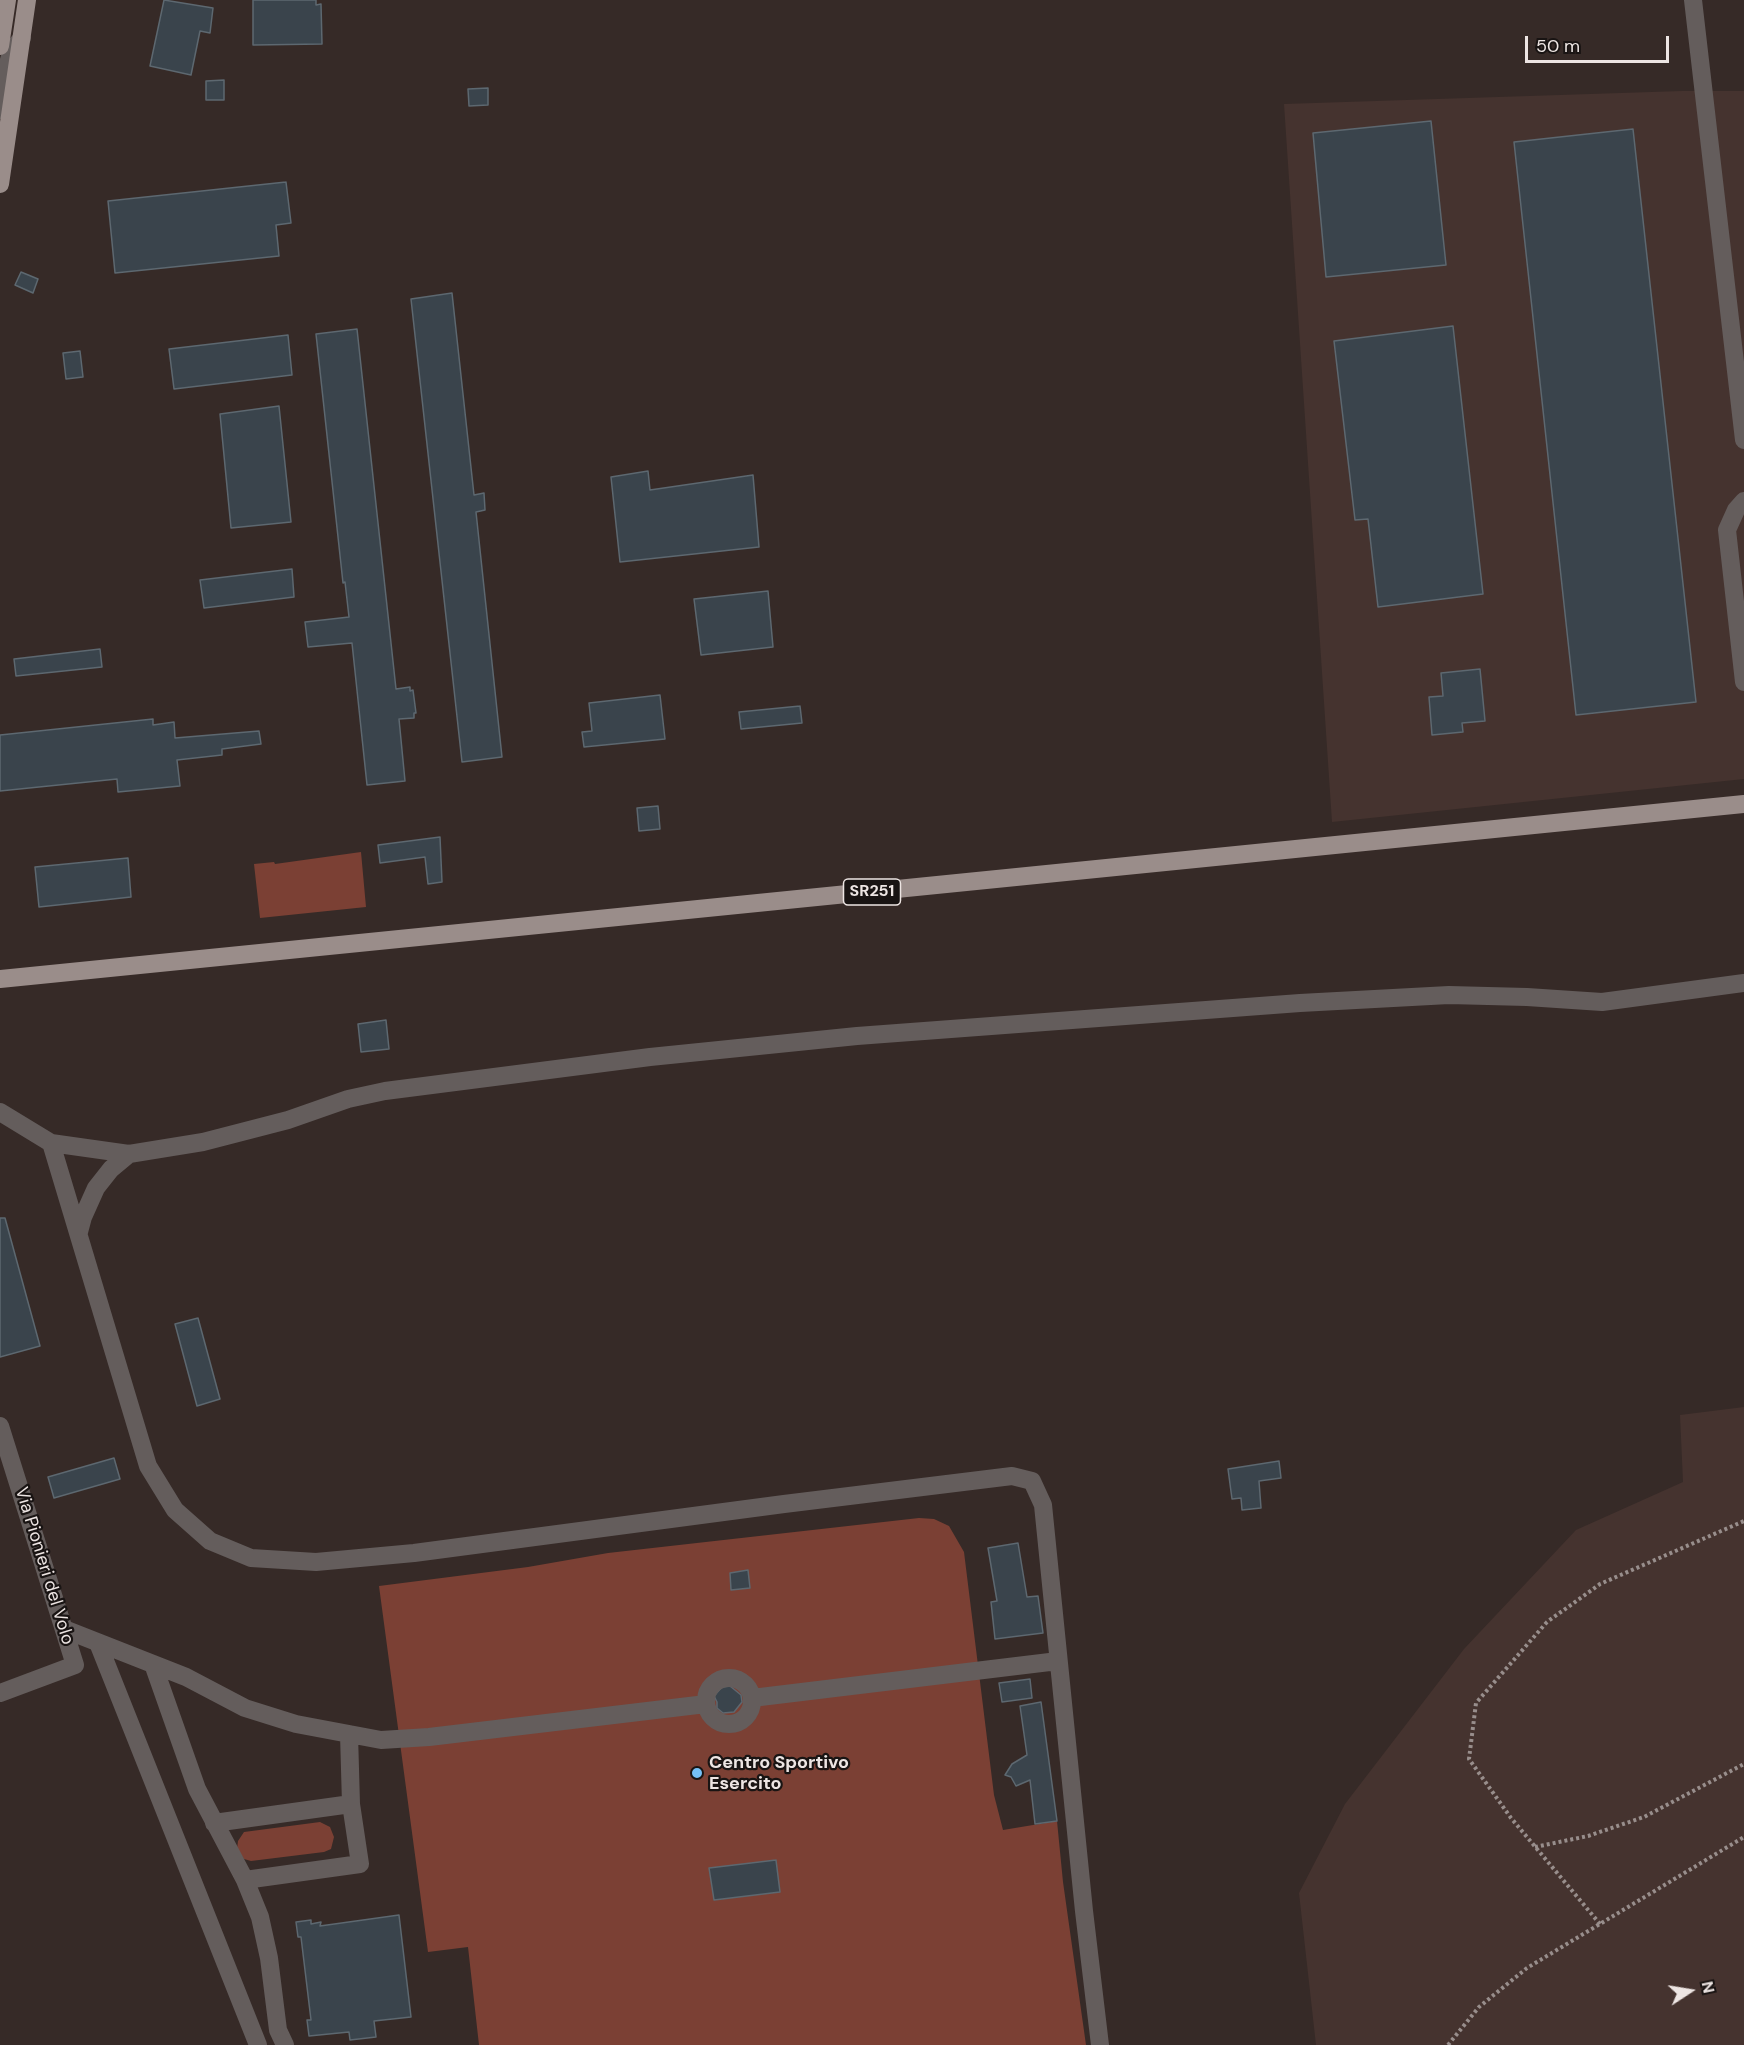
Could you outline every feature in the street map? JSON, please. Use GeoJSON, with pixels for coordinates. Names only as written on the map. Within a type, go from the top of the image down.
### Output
{"type":"FeatureCollection","features":[{"type":"Feature","properties":{"kind":"main road"},"geometry":{"type":"LineString","coordinates":[[0,45],[7,0]]}},
{"type":"Feature","properties":{"kind":"main road"},"geometry":{"type":"LineString","coordinates":[[0,184],[27,0]]}},
{"type":"Feature","properties":{"kind":"main road","name":"SR251"},"geometry":{"type":"LineString","coordinates":[[0,979],[1744,804]]}},
{"type":"Feature","properties":{"kind":"street"},"geometry":{"type":"LineString","coordinates":[[1693,0],[1744,440]]}},
{"type":"Feature","properties":{"kind":"street"},"geometry":{"type":"LineString","coordinates":[[0,110],[6,70],[12,50],[22,38]]}},
{"type":"Feature","properties":{"kind":"street"},"geometry":{"type":"LineString","coordinates":[[1744,501],[1736,510],[1727,530],[1744,682]]}},
{"type":"Feature","properties":{"kind":"street"},"geometry":{"type":"LineString","coordinates":[[0,1112],[51,1143],[129,1154],[203,1142],[288,1120],[348,1099],[385,1091],[650,1057],[857,1036],[1300,1003],[1449,996],[1527,997],[1602,1002],[1744,983]]}},
{"type":"Feature","properties":{"kind":"street"},"geometry":{"type":"LineString","coordinates":[[51,1143],[148,1466],[175,1510],[210,1541],[251,1558],[316,1562],[414,1553],[1012,1476],[1032,1481],[1043,1505],[1100,2045]]}},
{"type":"Feature","properties":{"kind":"street"},"geometry":{"type":"LineString","coordinates":[[79,1232],[96,1188],[111,1169],[129,1154]]}},
{"type":"Feature","properties":{"kind":"street","name":"Via Pionieri del Volo"},"geometry":{"type":"LineString","coordinates":[[0,1426],[75,1665],[0,1693]]}},
{"type":"Feature","properties":{"kind":"street"},"geometry":{"type":"LineString","coordinates":[[64,1629],[186,1677],[245,1708],[296,1724],[381,1740],[429,1737],[706,1704]]}},
{"type":"Feature","properties":{"kind":"street"},"geometry":{"type":"LineString","coordinates":[[98,1642],[258,2045]]}},
{"type":"Feature","properties":{"kind":"street"},"geometry":{"type":"LineString","coordinates":[[752,1698],[1058,1661]]}},
{"type":"Feature","properties":{"kind":"street"},"geometry":{"type":"LineString","coordinates":[[153,1664],[197,1790],[245,1880],[260,1917],[269,1958],[278,2030],[285,2045]]}},
{"type":"Feature","properties":{"kind":"street"},"geometry":{"type":"LineString","coordinates":[[726,1678],[733,1678],[746,1685],[752,1698],[748,1714],[742,1720],[727,1724],[713,1718],[706,1704],[708,1690],[713,1684],[726,1678]]}},
{"type":"Feature","properties":{"kind":"street"},"geometry":{"type":"LineString","coordinates":[[245,1880],[360,1864],[351,1804],[349,1734]]}},
{"type":"Feature","properties":{"kind":"street"},"geometry":{"type":"LineString","coordinates":[[214,1823],[351,1804]]}},
{"type":"Feature","properties":{"kind":"path"},"geometry":{"type":"LineString","coordinates":[[1600,1924],[1511,1818],[1469,1759],[1476,1703],[1547,1622],[1600,1584],[1744,1521]]}},
{"type":"Feature","properties":{"kind":"path"},"geometry":{"type":"LineString","coordinates":[[1535,1847],[1588,1836],[1644,1817],[1744,1764]]}},
{"type":"Feature","properties":{"kind":"path"},"geometry":{"type":"LineString","coordinates":[[1448,2045],[1479,2007],[1527,1968],[1744,1837]]}},
{"type":"Feature","properties":{"kind":"shaded area"},"geometry":{"type":"Polygon","coordinates":[[[1744,91],[1744,779],[1332,822],[1284,104],[1744,91]]]}},
{"type":"Feature","properties":{"kind":"shaded area"},"geometry":{"type":"Polygon","coordinates":[[[361,852],[366,907],[260,918],[254,864],[274,862],[275,864],[361,852]]]}},
{"type":"Feature","properties":{"kind":"shaded area"},"geometry":{"type":"Polygon","coordinates":[[[1744,1407],[1744,2045],[1316,2045],[1299,1893],[1345,1804],[1464,1649],[1576,1530],[1683,1482],[1680,1415],[1744,1407]]]}},
{"type":"Feature","properties":{"kind":"shaded area","name":"Centro Sportivo Esercito"},"geometry":{"type":"Polygon","coordinates":[[[919,1518],[934,1519],[949,1526],[964,1552],[994,1795],[1003,1830],[1057,1821],[1063,1882],[1086,2045],[479,2045],[468,1947],[428,1952],[379,1586],[528,1567],[608,1553],[919,1518]]]}},
{"type":"Feature","properties":{"kind":"shaded area"},"geometry":{"type":"Polygon","coordinates":[[[320,1822],[330,1827],[334,1837],[331,1849],[324,1852],[251,1861],[244,1859],[237,1849],[238,1841],[244,1832],[320,1822]]]}},
{"type":"Feature","properties":{"kind":"building"},"geometry":{"type":"Polygon","coordinates":[[[164,0],[213,8],[210,33],[200,31],[191,75],[150,66],[164,0]]]}},
{"type":"Feature","properties":{"kind":"building"},"geometry":{"type":"Polygon","coordinates":[[[253,0],[316,0],[316,5],[321,4],[322,44],[253,45],[253,0]]]}},
{"type":"Feature","properties":{"kind":"building"},"geometry":{"type":"Polygon","coordinates":[[[224,80],[224,100],[206,100],[206,81],[224,80]]]}},
{"type":"Feature","properties":{"kind":"building"},"geometry":{"type":"Polygon","coordinates":[[[488,88],[488,105],[469,106],[468,89],[488,88]]]}},
{"type":"Feature","properties":{"kind":"building"},"geometry":{"type":"Polygon","coordinates":[[[1431,121],[1446,265],[1326,277],[1313,133],[1431,121]]]}},
{"type":"Feature","properties":{"kind":"building"},"geometry":{"type":"Polygon","coordinates":[[[1633,129],[1696,702],[1576,715],[1514,142],[1633,129]]]}},
{"type":"Feature","properties":{"kind":"building"},"geometry":{"type":"Polygon","coordinates":[[[286,182],[291,223],[276,225],[279,256],[115,273],[108,201],[286,182]]]}},
{"type":"Feature","properties":{"kind":"building"},"geometry":{"type":"Polygon","coordinates":[[[21,272],[38,279],[33,293],[15,285],[21,272]]]}},
{"type":"Feature","properties":{"kind":"building"},"geometry":{"type":"Polygon","coordinates":[[[452,293],[474,495],[484,493],[485,510],[476,512],[502,757],[462,762],[411,299],[452,293]]]}},
{"type":"Feature","properties":{"kind":"building"},"geometry":{"type":"Polygon","coordinates":[[[1453,326],[1483,594],[1378,607],[1368,519],[1355,520],[1334,341],[1453,326]]]}},
{"type":"Feature","properties":{"kind":"building"},"geometry":{"type":"Polygon","coordinates":[[[357,329],[396,689],[410,687],[410,691],[413,690],[416,713],[414,713],[414,718],[399,719],[405,781],[367,785],[352,643],[308,647],[305,622],[349,617],[345,582],[343,583],[316,334],[357,329]]]}},
{"type":"Feature","properties":{"kind":"building"},"geometry":{"type":"Polygon","coordinates":[[[288,335],[292,375],[174,389],[169,349],[288,335]]]}},
{"type":"Feature","properties":{"kind":"building"},"geometry":{"type":"Polygon","coordinates":[[[80,351],[83,377],[66,379],[63,353],[80,351]]]}},
{"type":"Feature","properties":{"kind":"building"},"geometry":{"type":"Polygon","coordinates":[[[279,406],[291,522],[231,528],[220,414],[279,406]]]}},
{"type":"Feature","properties":{"kind":"building"},"geometry":{"type":"Polygon","coordinates":[[[648,471],[650,490],[753,475],[759,547],[620,562],[611,477],[648,471]]]}},
{"type":"Feature","properties":{"kind":"building"},"geometry":{"type":"Polygon","coordinates":[[[292,569],[294,597],[204,608],[200,580],[292,569]]]}},
{"type":"Feature","properties":{"kind":"building"},"geometry":{"type":"Polygon","coordinates":[[[768,591],[773,647],[701,655],[694,599],[768,591]]]}},
{"type":"Feature","properties":{"kind":"building"},"geometry":{"type":"Polygon","coordinates":[[[100,649],[102,667],[16,676],[14,659],[100,649]]]}},
{"type":"Feature","properties":{"kind":"building"},"geometry":{"type":"Polygon","coordinates":[[[1480,669],[1485,721],[1462,723],[1463,732],[1432,735],[1429,697],[1443,696],[1441,673],[1480,669]]]}},
{"type":"Feature","properties":{"kind":"building"},"geometry":{"type":"Polygon","coordinates":[[[660,695],[665,739],[584,747],[582,732],[592,731],[589,703],[660,695]]]}},
{"type":"Feature","properties":{"kind":"building"},"geometry":{"type":"Polygon","coordinates":[[[800,706],[802,723],[741,729],[739,712],[800,706]]]}},
{"type":"Feature","properties":{"kind":"building"},"geometry":{"type":"Polygon","coordinates":[[[153,719],[153,725],[174,722],[175,738],[259,731],[261,744],[222,749],[222,755],[177,760],[180,786],[118,792],[117,779],[0,791],[0,735],[153,719]]]}},
{"type":"Feature","properties":{"kind":"building"},"geometry":{"type":"Polygon","coordinates":[[[658,806],[660,829],[639,831],[637,808],[658,806]]]}},
{"type":"Feature","properties":{"kind":"building"},"geometry":{"type":"Polygon","coordinates":[[[440,837],[442,882],[428,884],[425,857],[380,863],[378,845],[440,837]]]}},
{"type":"Feature","properties":{"kind":"building"},"geometry":{"type":"Polygon","coordinates":[[[128,858],[131,897],[39,907],[35,867],[128,858]]]}},
{"type":"Feature","properties":{"kind":"building"},"geometry":{"type":"Polygon","coordinates":[[[386,1020],[389,1049],[361,1052],[358,1024],[386,1020]]]}},
{"type":"Feature","properties":{"kind":"building"},"geometry":{"type":"Polygon","coordinates":[[[0,1218],[5,1218],[40,1346],[0,1357],[0,1218]]]}},
{"type":"Feature","properties":{"kind":"building"},"geometry":{"type":"Polygon","coordinates":[[[198,1318],[220,1399],[197,1406],[175,1324],[198,1318]]]}},
{"type":"Feature","properties":{"kind":"building"},"geometry":{"type":"Polygon","coordinates":[[[114,1458],[120,1479],[54,1498],[48,1477],[114,1458]]]}},
{"type":"Feature","properties":{"kind":"building"},"geometry":{"type":"Polygon","coordinates":[[[1279,1461],[1281,1478],[1259,1481],[1261,1508],[1242,1510],[1241,1498],[1232,1499],[1228,1469],[1279,1461]]]}},
{"type":"Feature","properties":{"kind":"building"},"geometry":{"type":"Polygon","coordinates":[[[1018,1543],[1027,1597],[1038,1596],[1043,1633],[995,1639],[991,1602],[997,1601],[988,1548],[1018,1543]]]}},
{"type":"Feature","properties":{"kind":"building"},"geometry":{"type":"Polygon","coordinates":[[[748,1570],[750,1588],[731,1590],[730,1573],[748,1570]]]}},
{"type":"Feature","properties":{"kind":"building"},"geometry":{"type":"Polygon","coordinates":[[[1030,1679],[1032,1698],[1002,1702],[999,1683],[1030,1679]]]}},
{"type":"Feature","properties":{"kind":"building"},"geometry":{"type":"Polygon","coordinates":[[[730,1686],[741,1695],[742,1702],[734,1712],[723,1713],[717,1708],[714,1696],[722,1687],[730,1686]]]}},
{"type":"Feature","properties":{"kind":"building"},"geometry":{"type":"Polygon","coordinates":[[[1041,1702],[1057,1821],[1035,1824],[1030,1780],[1016,1786],[1011,1777],[1005,1775],[1012,1764],[1027,1755],[1020,1706],[1041,1702]]]}},
{"type":"Feature","properties":{"kind":"building"},"geometry":{"type":"Polygon","coordinates":[[[776,1860],[780,1892],[714,1900],[709,1868],[776,1860]]]}},
{"type":"Feature","properties":{"kind":"building"},"geometry":{"type":"Polygon","coordinates":[[[399,1915],[411,2017],[374,2021],[376,2037],[350,2040],[349,2032],[309,2036],[307,2020],[311,2020],[301,1937],[298,1937],[296,1922],[311,1920],[311,1924],[321,1922],[320,1926],[399,1915]]]}},
{"type":"Feature","properties":{"kind":"place","name":"Centro Sportivo Esercito"},"geometry":{"type":"Point","coordinates":[697,1773]}}]}
